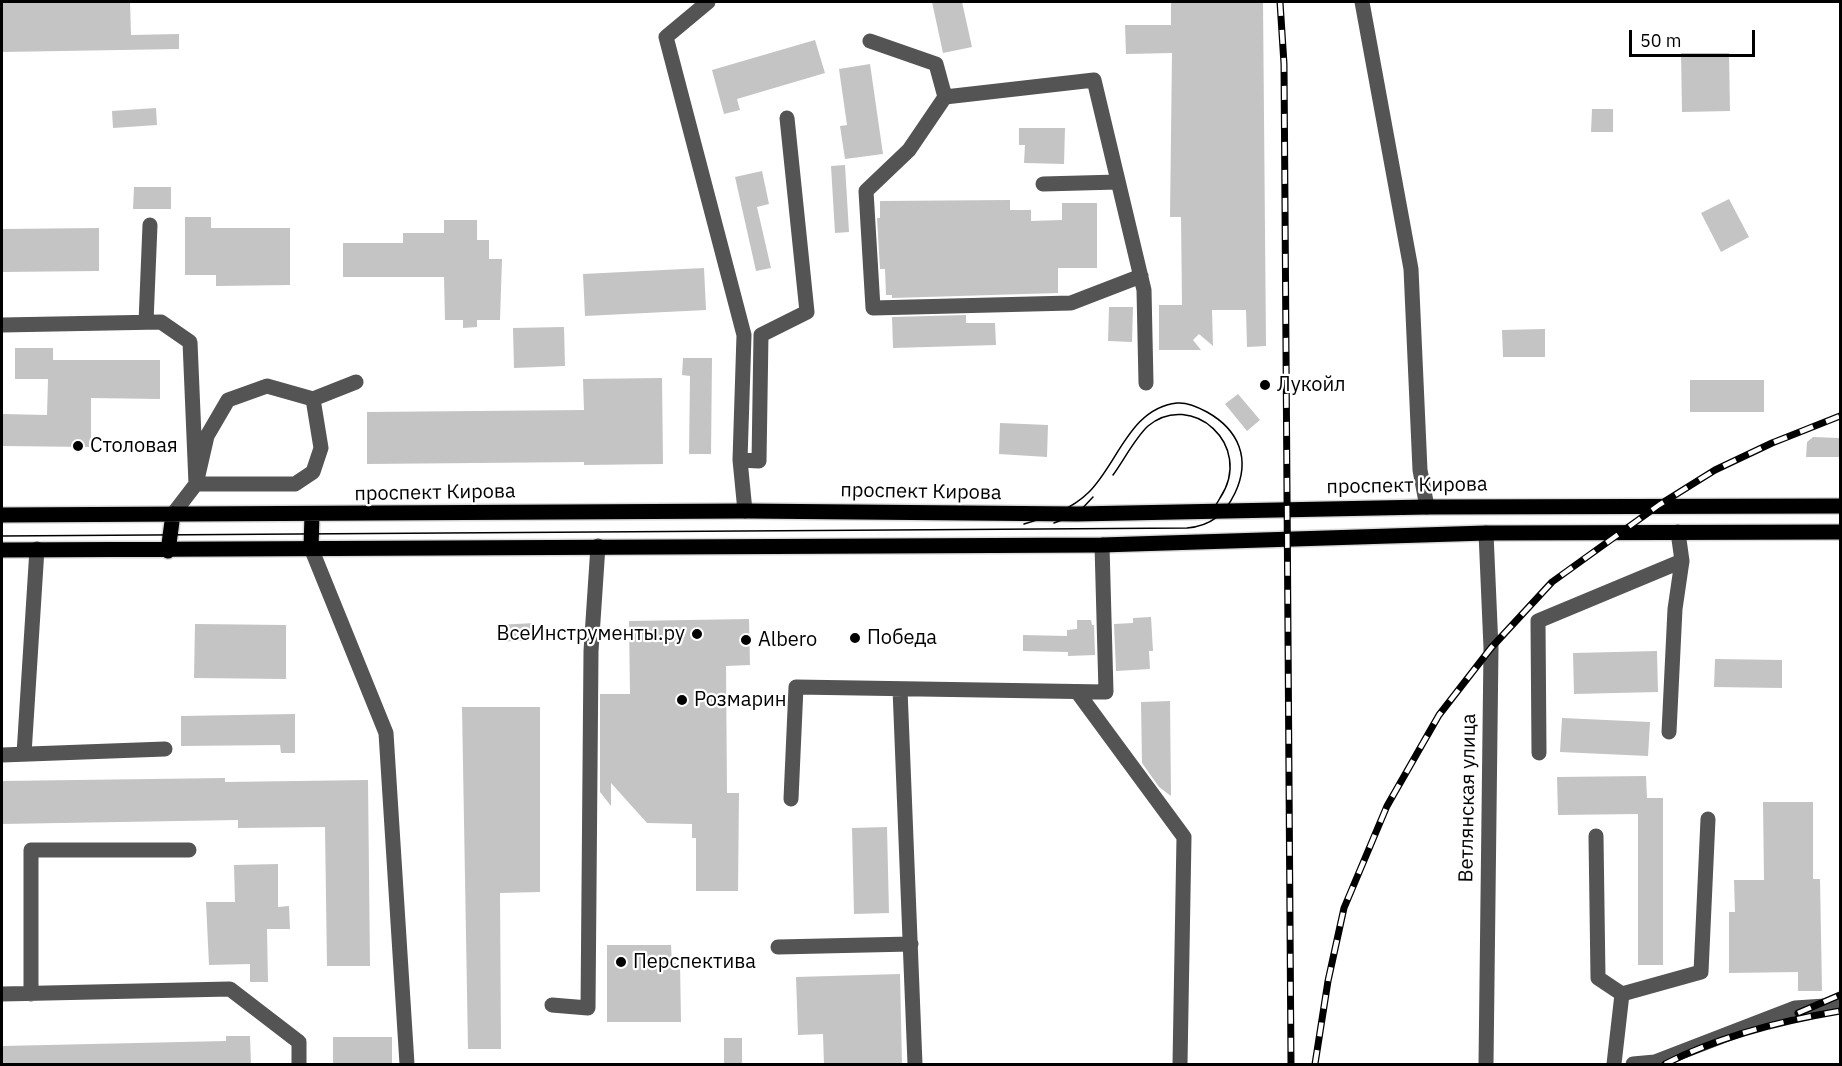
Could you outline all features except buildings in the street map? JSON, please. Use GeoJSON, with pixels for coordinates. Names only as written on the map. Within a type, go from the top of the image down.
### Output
{"type":"FeatureCollection","features":[{"type":"Feature","properties":{"kind":"main road","name":"проспект Кирова"},"geometry":{"type":"LineString","coordinates":[[2,515],[745,511],[1088,514],[1427,507],[1840,507]]}},
{"type":"Feature","properties":{"kind":"main road"},"geometry":{"type":"LineString","coordinates":[[168,551],[172,514]]}},
{"type":"Feature","properties":{"kind":"main road"},"geometry":{"type":"LineString","coordinates":[[311,548],[312,515]]}},
{"type":"Feature","properties":{"kind":"main road"},"geometry":{"type":"LineString","coordinates":[[2,550],[168,551],[311,548],[1102,544],[1486,533],[1840,532]]}},
{"type":"Feature","properties":{"kind":"street"},"geometry":{"type":"LineString","coordinates":[[708,2],[666,38],[744,335],[740,460],[745,511]]}},
{"type":"Feature","properties":{"kind":"street"},"geometry":{"type":"LineString","coordinates":[[1362,2],[1411,269],[1420,470],[1427,507]]}},
{"type":"Feature","properties":{"kind":"street"},"geometry":{"type":"LineString","coordinates":[[870,41],[936,64],[945,97]]}},
{"type":"Feature","properties":{"kind":"street"},"geometry":{"type":"LineString","coordinates":[[1141,276],[1071,303],[873,308],[866,191],[909,150],[945,97],[1094,80],[1141,276],[1144,290],[1146,383]]}},
{"type":"Feature","properties":{"kind":"street"},"geometry":{"type":"LineString","coordinates":[[740,460],[759,461],[760,335],[807,312],[787,118]]}},
{"type":"Feature","properties":{"kind":"street"},"geometry":{"type":"LineString","coordinates":[[1043,184],[1118,182]]}},
{"type":"Feature","properties":{"kind":"street"},"geometry":{"type":"LineString","coordinates":[[146,322],[150,225]]}},
{"type":"Feature","properties":{"kind":"street"},"geometry":{"type":"LineString","coordinates":[[2,325],[161,322],[190,342],[196,484]]}},
{"type":"Feature","properties":{"kind":"street"},"geometry":{"type":"LineString","coordinates":[[172,514],[196,484],[207,436],[228,400],[267,386],[313,399],[356,382]]}},
{"type":"Feature","properties":{"kind":"street"},"geometry":{"type":"LineString","coordinates":[[196,484],[295,483],[313,472],[321,447],[313,399]]}},
{"type":"Feature","properties":{"kind":"street"},"geometry":{"type":"LineString","coordinates":[[1669,732],[1675,609],[1682,561],[1678,532]]}},
{"type":"Feature","properties":{"kind":"street","name":"Ветлянская улица"},"geometry":{"type":"LineString","coordinates":[[1486,533],[1491,648],[1486,1065]]}},
{"type":"Feature","properties":{"kind":"street"},"geometry":{"type":"LineString","coordinates":[[791,799],[796,687],[1106,692],[1102,544]]}},
{"type":"Feature","properties":{"kind":"street"},"geometry":{"type":"LineString","coordinates":[[552,1005],[588,1008],[591,651],[598,546]]}},
{"type":"Feature","properties":{"kind":"street"},"geometry":{"type":"LineString","coordinates":[[311,548],[386,733],[407,1065]]}},
{"type":"Feature","properties":{"kind":"street"},"geometry":{"type":"LineString","coordinates":[[24,754],[37,549]]}},
{"type":"Feature","properties":{"kind":"street"},"geometry":{"type":"LineString","coordinates":[[1539,753],[1538,621],[1682,561]]}},
{"type":"Feature","properties":{"kind":"street"},"geometry":{"type":"LineString","coordinates":[[900,689],[915,1065]]}},
{"type":"Feature","properties":{"kind":"street"},"geometry":{"type":"LineString","coordinates":[[1078,693],[1184,837],[1180,1065]]}},
{"type":"Feature","properties":{"kind":"street"},"geometry":{"type":"LineString","coordinates":[[2,755],[165,749]]}},
{"type":"Feature","properties":{"kind":"street"},"geometry":{"type":"LineString","coordinates":[[1596,836],[1598,978],[1622,994],[1701,972],[1708,819]]}},
{"type":"Feature","properties":{"kind":"street"},"geometry":{"type":"LineString","coordinates":[[30,994],[31,850],[189,850]]}},
{"type":"Feature","properties":{"kind":"street"},"geometry":{"type":"LineString","coordinates":[[778,947],[911,944]]}},
{"type":"Feature","properties":{"kind":"street"},"geometry":{"type":"LineString","coordinates":[[2,994],[230,989],[299,1042],[299,1065]]}},
{"type":"Feature","properties":{"kind":"street"},"geometry":{"type":"LineString","coordinates":[[1614,1065],[1622,994]]}},
{"type":"Feature","properties":{"kind":"street"},"geometry":{"type":"LineString","coordinates":[[1633,1065],[1654,1062],[1795,1008],[1840,1005]]}},
{"type":"Feature","properties":{"kind":"tram line"},"geometry":{"type":"LineString","coordinates":[[2,536],[1187,528],[1210,522],[1227,507],[1240,480],[1242,457],[1239,446],[1227,427],[1204,410],[1181,403],[1161,407],[1136,426],[1099,480],[1075,504],[1042,519],[1024,524]]}},
{"type":"Feature","properties":{"kind":"tram line"},"geometry":{"type":"LineString","coordinates":[[1113,475],[1148,426],[1165,417],[1182,415],[1199,419],[1213,429],[1224,442],[1230,459],[1229,478],[1220,498],[1212,510],[1202,518]]}},
{"type":"Feature","properties":{"kind":"tram line"},"geometry":{"type":"LineString","coordinates":[[1054,523],[1077,514],[1093,497]]}},
{"type":"Feature","properties":{"kind":"railway"},"geometry":{"type":"LineString","coordinates":[[1280,2],[1284,64],[1291,1064]]}},
{"type":"Feature","properties":{"kind":"railway"},"geometry":{"type":"LineString","coordinates":[[1315,1064],[1328,981],[1344,908],[1387,806],[1439,715],[1491,648],[1552,582],[1659,505],[1715,470],[1772,443],[1840,416]]}},
{"type":"Feature","properties":{"kind":"railway"},"geometry":{"type":"LineString","coordinates":[[1798,1013],[1840,995]]}},
{"type":"Feature","properties":{"kind":"railway"},"geometry":{"type":"LineString","coordinates":[[1665,1064],[1707,1045],[1751,1031],[1840,1011]]}},
{"type":"Feature","properties":{"kind":"place","name":"Лукойл"},"geometry":{"type":"Point","coordinates":[1265,385]}},
{"type":"Feature","properties":{"kind":"place","name":"Столовая"},"geometry":{"type":"Point","coordinates":[78,446]}},
{"type":"Feature","properties":{"kind":"place","name":"ВсеИнструменты.ру"},"geometry":{"type":"Point","coordinates":[697,634]}},
{"type":"Feature","properties":{"kind":"place","name":"Победа"},"geometry":{"type":"Point","coordinates":[855,638]}},
{"type":"Feature","properties":{"kind":"place","name":"Albero"},"geometry":{"type":"Point","coordinates":[746,640]}},
{"type":"Feature","properties":{"kind":"place","name":"Розмарин"},"geometry":{"type":"Point","coordinates":[682,700]}},
{"type":"Feature","properties":{"kind":"place","name":"Перспектива"},"geometry":{"type":"Point","coordinates":[621,962]}}]}
